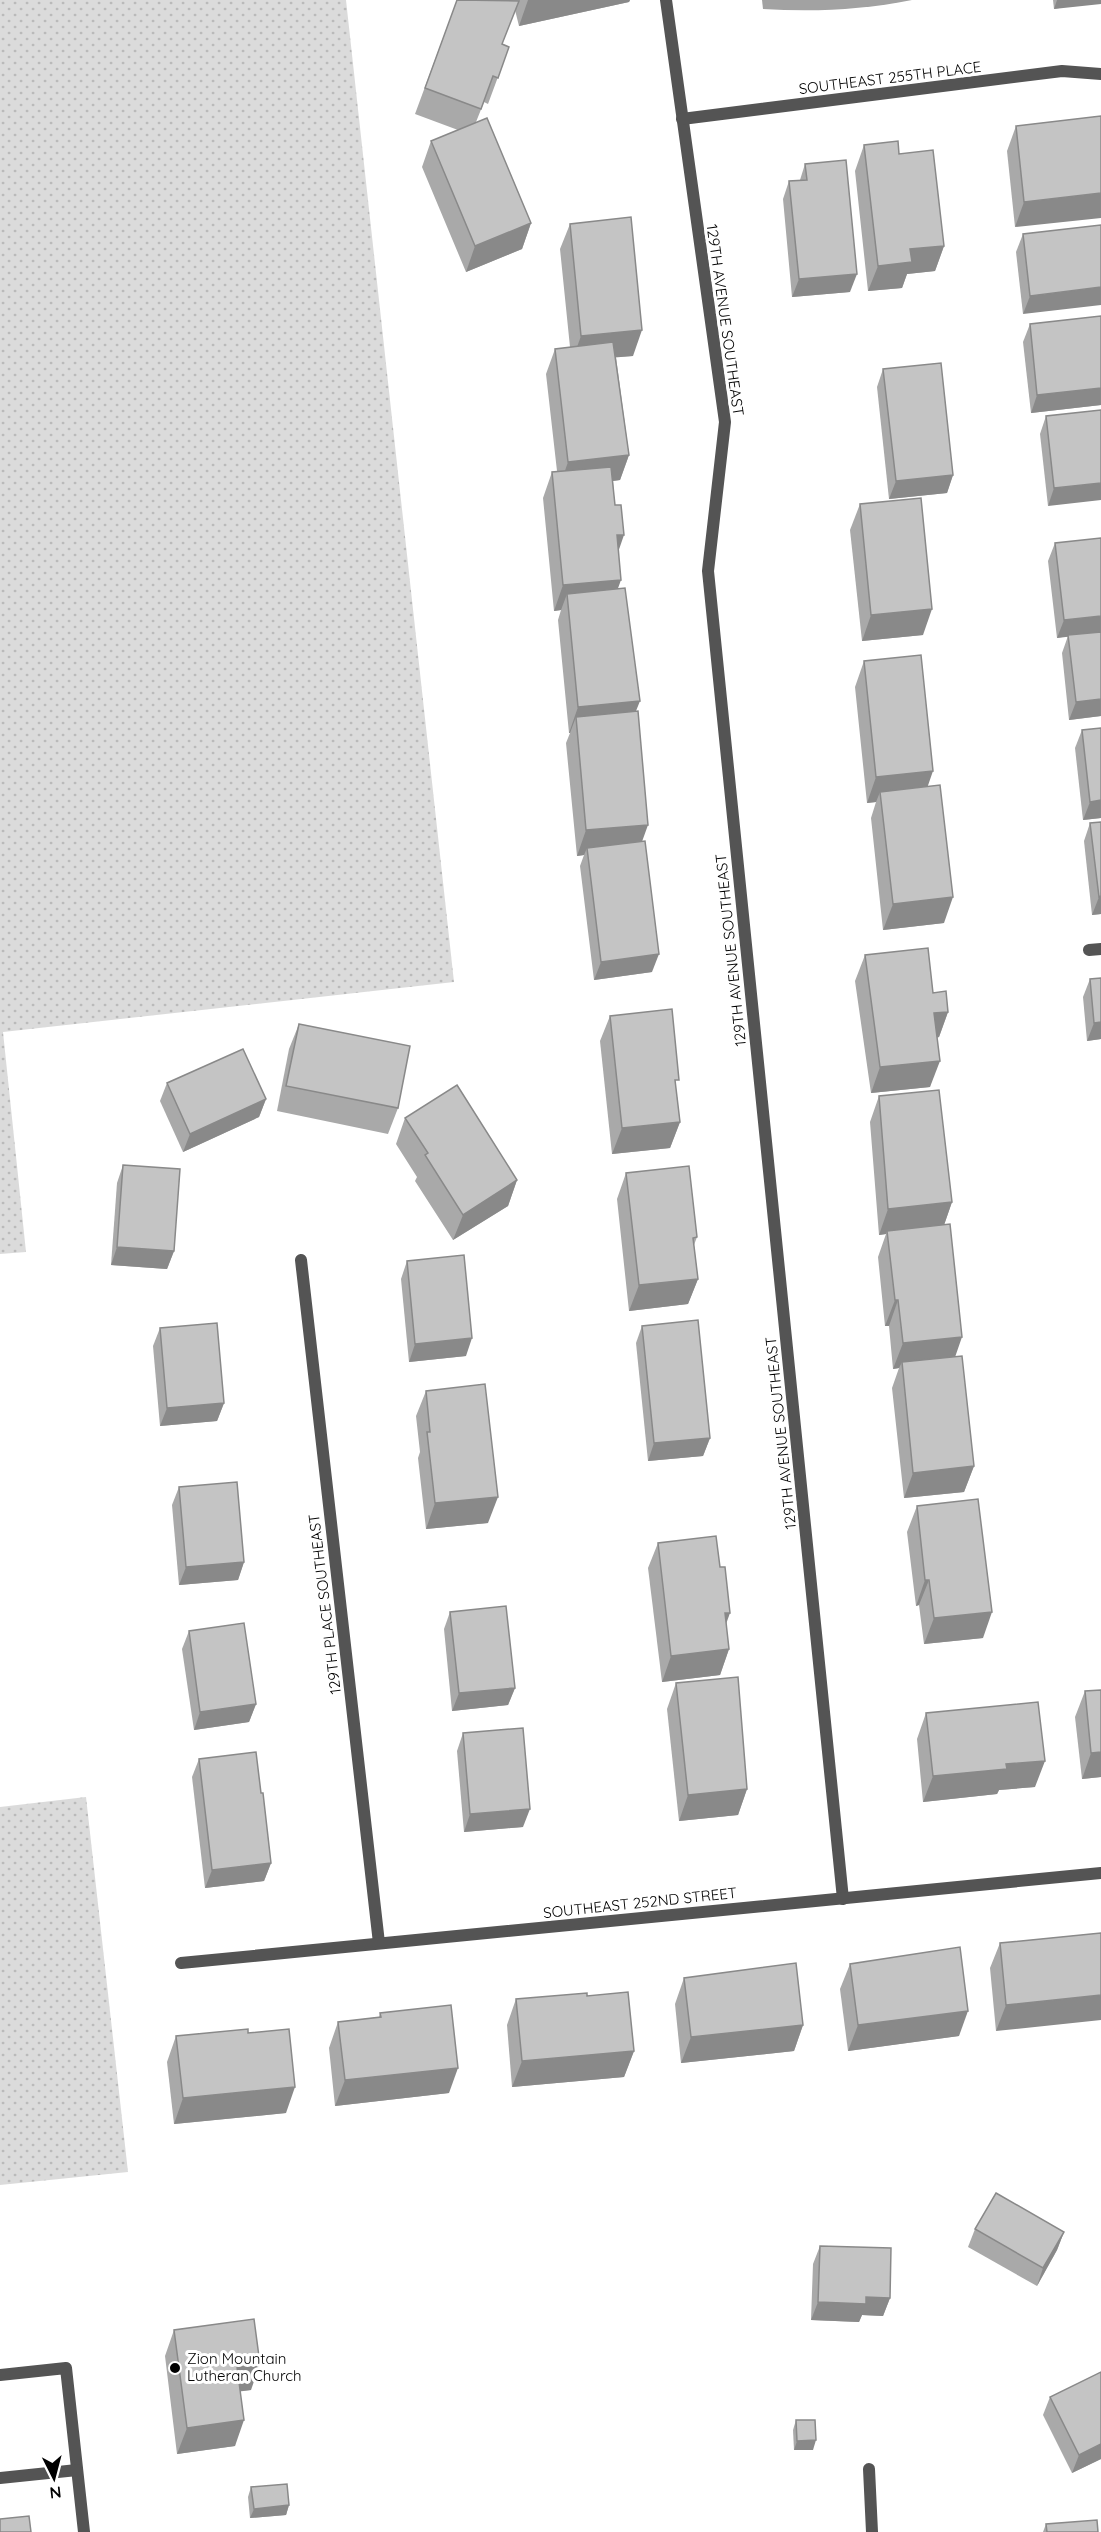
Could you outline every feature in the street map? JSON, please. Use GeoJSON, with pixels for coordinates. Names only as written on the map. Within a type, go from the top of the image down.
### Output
{"type":"FeatureCollection","features":[{"type":"Feature","properties":{"kind":"street","name":"129TH AVENUE SOUTHEAST"},"geometry":{"type":"LineString","coordinates":[[666,0],[725,422],[708,571],[843,1899]]}},
{"type":"Feature","properties":{"kind":"street","name":"SOUTHEAST 255TH PLACE"},"geometry":{"type":"LineString","coordinates":[[682,119],[1062,71],[1101,74]]}},
{"type":"Feature","properties":{"kind":"street","name":"129TH PLACE SOUTHEAST"},"geometry":{"type":"LineString","coordinates":[[301,1260],[379,1943]]}},
{"type":"Feature","properties":{"kind":"street","name":"SOUTHEAST 252ND STREET"},"geometry":{"type":"LineString","coordinates":[[181,1963],[1101,1873]]}},
{"type":"Feature","properties":{"kind":"street"},"geometry":{"type":"LineString","coordinates":[[0,2375],[66,2368],[84,2532]]}},
{"type":"Feature","properties":{"kind":"street"},"geometry":{"type":"LineString","coordinates":[[869,2469],[872,2532]]}},
{"type":"Feature","properties":{"kind":"street"},"geometry":{"type":"LineString","coordinates":[[0,2478],[77,2470]]}},
{"type":"Feature","properties":{"kind":"shaded area"},"geometry":{"type":"Polygon","coordinates":[[[0,0],[346,0],[454,982],[3,1032],[26,1252],[0,1254],[0,0]]]}},
{"type":"Feature","properties":{"kind":"shaded area"},"geometry":{"type":"Polygon","coordinates":[[[762,0],[912,0],[856,8],[801,10],[763,9],[762,0]]]}},
{"type":"Feature","properties":{"kind":"shaded area"},"geometry":{"type":"Polygon","coordinates":[[[86,1797],[128,2172],[0,2185],[0,1807],[86,1797]]]}},
{"type":"Feature","properties":{"kind":"building"},"geometry":{"type":"Polygon","coordinates":[[[457,0],[519,1],[502,44],[509,47],[498,78],[493,76],[481,109],[425,88],[457,0]]]}},
{"type":"Feature","properties":{"kind":"building"},"geometry":{"type":"Polygon","coordinates":[[[1101,116],[1101,193],[1024,202],[1016,126],[1101,116]]]}},
{"type":"Feature","properties":{"kind":"building"},"geometry":{"type":"Polygon","coordinates":[[[487,118],[531,223],[475,246],[431,141],[487,118]]]}},
{"type":"Feature","properties":{"kind":"building"},"geometry":{"type":"Polygon","coordinates":[[[898,141],[899,154],[933,150],[944,246],[910,249],[912,262],[878,266],[864,145],[898,141]]]}},
{"type":"Feature","properties":{"kind":"building"},"geometry":{"type":"Polygon","coordinates":[[[846,160],[857,274],[799,279],[789,181],[807,180],[805,164],[846,160]]]}},
{"type":"Feature","properties":{"kind":"building"},"geometry":{"type":"Polygon","coordinates":[[[631,217],[642,330],[581,336],[570,224],[631,217]]]}},
{"type":"Feature","properties":{"kind":"building"},"geometry":{"type":"Polygon","coordinates":[[[1101,225],[1101,287],[1030,296],[1023,234],[1101,225]]]}},
{"type":"Feature","properties":{"kind":"building"},"geometry":{"type":"Polygon","coordinates":[[[1101,316],[1101,388],[1037,395],[1030,324],[1101,316]]]}},
{"type":"Feature","properties":{"kind":"building"},"geometry":{"type":"Polygon","coordinates":[[[613,342],[629,455],[568,462],[555,349],[613,342]]]}},
{"type":"Feature","properties":{"kind":"building"},"geometry":{"type":"Polygon","coordinates":[[[941,363],[953,475],[896,481],[883,369],[941,363]]]}},
{"type":"Feature","properties":{"kind":"building"},"geometry":{"type":"Polygon","coordinates":[[[1101,410],[1101,483],[1054,488],[1046,416],[1101,410]]]}},
{"type":"Feature","properties":{"kind":"building"},"geometry":{"type":"Polygon","coordinates":[[[611,467],[615,505],[621,505],[624,535],[617,535],[621,580],[563,585],[552,472],[611,467]]]}},
{"type":"Feature","properties":{"kind":"building"},"geometry":{"type":"Polygon","coordinates":[[[921,498],[932,609],[871,615],[860,504],[921,498]]]}},
{"type":"Feature","properties":{"kind":"building"},"geometry":{"type":"Polygon","coordinates":[[[1101,538],[1101,616],[1064,620],[1055,543],[1101,538]]]}},
{"type":"Feature","properties":{"kind":"building"},"geometry":{"type":"Polygon","coordinates":[[[625,588],[640,701],[578,707],[567,594],[625,588]]]}},
{"type":"Feature","properties":{"kind":"building"},"geometry":{"type":"Polygon","coordinates":[[[1101,632],[1101,699],[1076,702],[1068,635],[1101,632]]]}},
{"type":"Feature","properties":{"kind":"building"},"geometry":{"type":"Polygon","coordinates":[[[921,655],[933,771],[876,777],[864,661],[921,655]]]}},
{"type":"Feature","properties":{"kind":"building"},"geometry":{"type":"Polygon","coordinates":[[[638,711],[648,825],[586,830],[576,717],[638,711]]]}},
{"type":"Feature","properties":{"kind":"building"},"geometry":{"type":"Polygon","coordinates":[[[1101,728],[1101,800],[1090,802],[1082,730],[1101,728]]]}},
{"type":"Feature","properties":{"kind":"building"},"geometry":{"type":"Polygon","coordinates":[[[940,785],[953,897],[893,904],[880,792],[940,785]]]}},
{"type":"Feature","properties":{"kind":"building"},"geometry":{"type":"Polygon","coordinates":[[[1101,822],[1101,896],[1099,897],[1090,823],[1101,822]]]}},
{"type":"Feature","properties":{"kind":"building"},"geometry":{"type":"Polygon","coordinates":[[[645,841],[659,954],[601,962],[587,848],[645,841]]]}},
{"type":"Feature","properties":{"kind":"building"},"geometry":{"type":"Polygon","coordinates":[[[928,948],[933,993],[946,991],[948,1012],[934,1013],[940,1061],[880,1067],[865,955],[928,948]]]}},
{"type":"Feature","properties":{"kind":"building"},"geometry":{"type":"Polygon","coordinates":[[[1101,978],[1101,1022],[1094,1023],[1090,979],[1101,978]]]}},
{"type":"Feature","properties":{"kind":"building"},"geometry":{"type":"Polygon","coordinates":[[[672,1009],[679,1080],[675,1080],[680,1122],[622,1128],[610,1016],[672,1009]]]}},
{"type":"Feature","properties":{"kind":"building"},"geometry":{"type":"Polygon","coordinates":[[[299,1024],[410,1046],[398,1108],[286,1086],[299,1024]]]}},
{"type":"Feature","properties":{"kind":"building"},"geometry":{"type":"Polygon","coordinates":[[[243,1049],[266,1099],[190,1134],[167,1083],[243,1049]]]}},
{"type":"Feature","properties":{"kind":"building"},"geometry":{"type":"Polygon","coordinates":[[[457,1085],[517,1180],[463,1215],[425,1155],[428,1153],[405,1118],[457,1085]]]}},
{"type":"Feature","properties":{"kind":"building"},"geometry":{"type":"Polygon","coordinates":[[[939,1090],[952,1202],[888,1209],[879,1096],[939,1090]]]}},
{"type":"Feature","properties":{"kind":"building"},"geometry":{"type":"Polygon","coordinates":[[[123,1165],[180,1169],[174,1251],[117,1247],[123,1165]]]}},
{"type":"Feature","properties":{"kind":"building"},"geometry":{"type":"Polygon","coordinates":[[[689,1166],[697,1237],[693,1238],[698,1279],[639,1285],[626,1173],[689,1166]]]}},
{"type":"Feature","properties":{"kind":"building"},"geometry":{"type":"Polygon","coordinates":[[[950,1224],[962,1337],[903,1343],[898,1300],[895,1300],[887,1231],[950,1224]]]}},
{"type":"Feature","properties":{"kind":"building"},"geometry":{"type":"Polygon","coordinates":[[[464,1255],[472,1338],[415,1344],[407,1261],[464,1255]]]}},
{"type":"Feature","properties":{"kind":"building"},"geometry":{"type":"Polygon","coordinates":[[[698,1320],[710,1438],[654,1443],[642,1326],[698,1320]]]}},
{"type":"Feature","properties":{"kind":"building"},"geometry":{"type":"Polygon","coordinates":[[[217,1323],[224,1403],[167,1408],[160,1328],[217,1323]]]}},
{"type":"Feature","properties":{"kind":"building"},"geometry":{"type":"Polygon","coordinates":[[[962,1356],[974,1466],[913,1473],[902,1362],[962,1356]]]}},
{"type":"Feature","properties":{"kind":"building"},"geometry":{"type":"Polygon","coordinates":[[[485,1384],[498,1497],[435,1503],[427,1432],[430,1432],[426,1391],[485,1384]]]}},
{"type":"Feature","properties":{"kind":"building"},"geometry":{"type":"Polygon","coordinates":[[[237,1482],[244,1562],[186,1567],[179,1487],[237,1482]]]}},
{"type":"Feature","properties":{"kind":"building"},"geometry":{"type":"Polygon","coordinates":[[[978,1499],[992,1612],[934,1618],[929,1580],[925,1580],[917,1506],[978,1499]]]}},
{"type":"Feature","properties":{"kind":"building"},"geometry":{"type":"Polygon","coordinates":[[[716,1536],[720,1567],[725,1567],[730,1613],[725,1613],[729,1649],[671,1656],[658,1543],[716,1536]]]}},
{"type":"Feature","properties":{"kind":"building"},"geometry":{"type":"Polygon","coordinates":[[[506,1606],[515,1688],[459,1693],[450,1612],[506,1606]]]}},
{"type":"Feature","properties":{"kind":"building"},"geometry":{"type":"Polygon","coordinates":[[[244,1623],[256,1704],[200,1712],[189,1631],[244,1623]]]}},
{"type":"Feature","properties":{"kind":"building"},"geometry":{"type":"Polygon","coordinates":[[[738,1677],[747,1789],[688,1795],[676,1683],[738,1677]]]}},
{"type":"Feature","properties":{"kind":"building"},"geometry":{"type":"Polygon","coordinates":[[[1101,1690],[1101,1752],[1091,1753],[1085,1691],[1101,1690]]]}},
{"type":"Feature","properties":{"kind":"building"},"geometry":{"type":"Polygon","coordinates":[[[1038,1702],[1045,1761],[1006,1764],[1007,1769],[933,1776],[926,1713],[1038,1702]]]}},
{"type":"Feature","properties":{"kind":"building"},"geometry":{"type":"Polygon","coordinates":[[[523,1728],[530,1809],[470,1814],[463,1733],[523,1728]]]}},
{"type":"Feature","properties":{"kind":"building"},"geometry":{"type":"Polygon","coordinates":[[[256,1752],[271,1863],[212,1870],[199,1759],[256,1752]]]}},
{"type":"Feature","properties":{"kind":"building"},"geometry":{"type":"Polygon","coordinates":[[[1101,1933],[1101,1995],[1006,2005],[1000,1943],[1101,1933]]]}},
{"type":"Feature","properties":{"kind":"building"},"geometry":{"type":"Polygon","coordinates":[[[960,1947],[968,2011],[858,2025],[850,1964],[960,1947]]]}},
{"type":"Feature","properties":{"kind":"building"},"geometry":{"type":"Polygon","coordinates":[[[796,1963],[803,2025],[691,2037],[684,1978],[796,1963]]]}},
{"type":"Feature","properties":{"kind":"building"},"geometry":{"type":"Polygon","coordinates":[[[628,1992],[634,2051],[522,2061],[516,1999],[628,1992]]]}},
{"type":"Feature","properties":{"kind":"building"},"geometry":{"type":"Polygon","coordinates":[[[451,2005],[458,2068],[345,2080],[338,2022],[381,2017],[380,2013],[451,2005]]]}},
{"type":"Feature","properties":{"kind":"building"},"geometry":{"type":"Polygon","coordinates":[[[248,2029],[248,2033],[289,2029],[295,2087],[183,2098],[176,2036],[248,2029]]]}},
{"type":"Feature","properties":{"kind":"building"},"geometry":{"type":"Polygon","coordinates":[[[996,2193],[1064,2232],[1043,2268],[975,2229],[996,2193]]]}},
{"type":"Feature","properties":{"kind":"building"},"geometry":{"type":"Polygon","coordinates":[[[820,2246],[891,2248],[890,2298],[866,2297],[866,2304],[818,2302],[820,2246]]]}},
{"type":"Feature","properties":{"kind":"building"},"geometry":{"type":"Polygon","coordinates":[[[254,2319],[260,2364],[237,2367],[244,2420],[187,2428],[174,2330],[254,2319]]]}},
{"type":"Feature","properties":{"kind":"building"},"geometry":{"type":"Polygon","coordinates":[[[1101,2372],[1101,2444],[1079,2455],[1050,2397],[1101,2372]]]}},
{"type":"Feature","properties":{"kind":"building"},"geometry":{"type":"Polygon","coordinates":[[[796,2420],[815,2420],[816,2440],[797,2441],[796,2420]]]}},
{"type":"Feature","properties":{"kind":"building"},"geometry":{"type":"Polygon","coordinates":[[[287,2484],[289,2505],[254,2509],[251,2487],[287,2484]]]}},
{"type":"Feature","properties":{"kind":"building"},"geometry":{"type":"Polygon","coordinates":[[[29,2516],[31,2532],[0,2532],[0,2519],[29,2516]]]}},
{"type":"Feature","properties":{"kind":"building"},"geometry":{"type":"Polygon","coordinates":[[[1097,2520],[1098,2532],[1047,2532],[1046,2524],[1097,2520]]]}},
{"type":"Feature","properties":{"kind":"place","name":"Zion Mountain Lutheran Church"},"geometry":{"type":"Point","coordinates":[175,2368]}}]}
